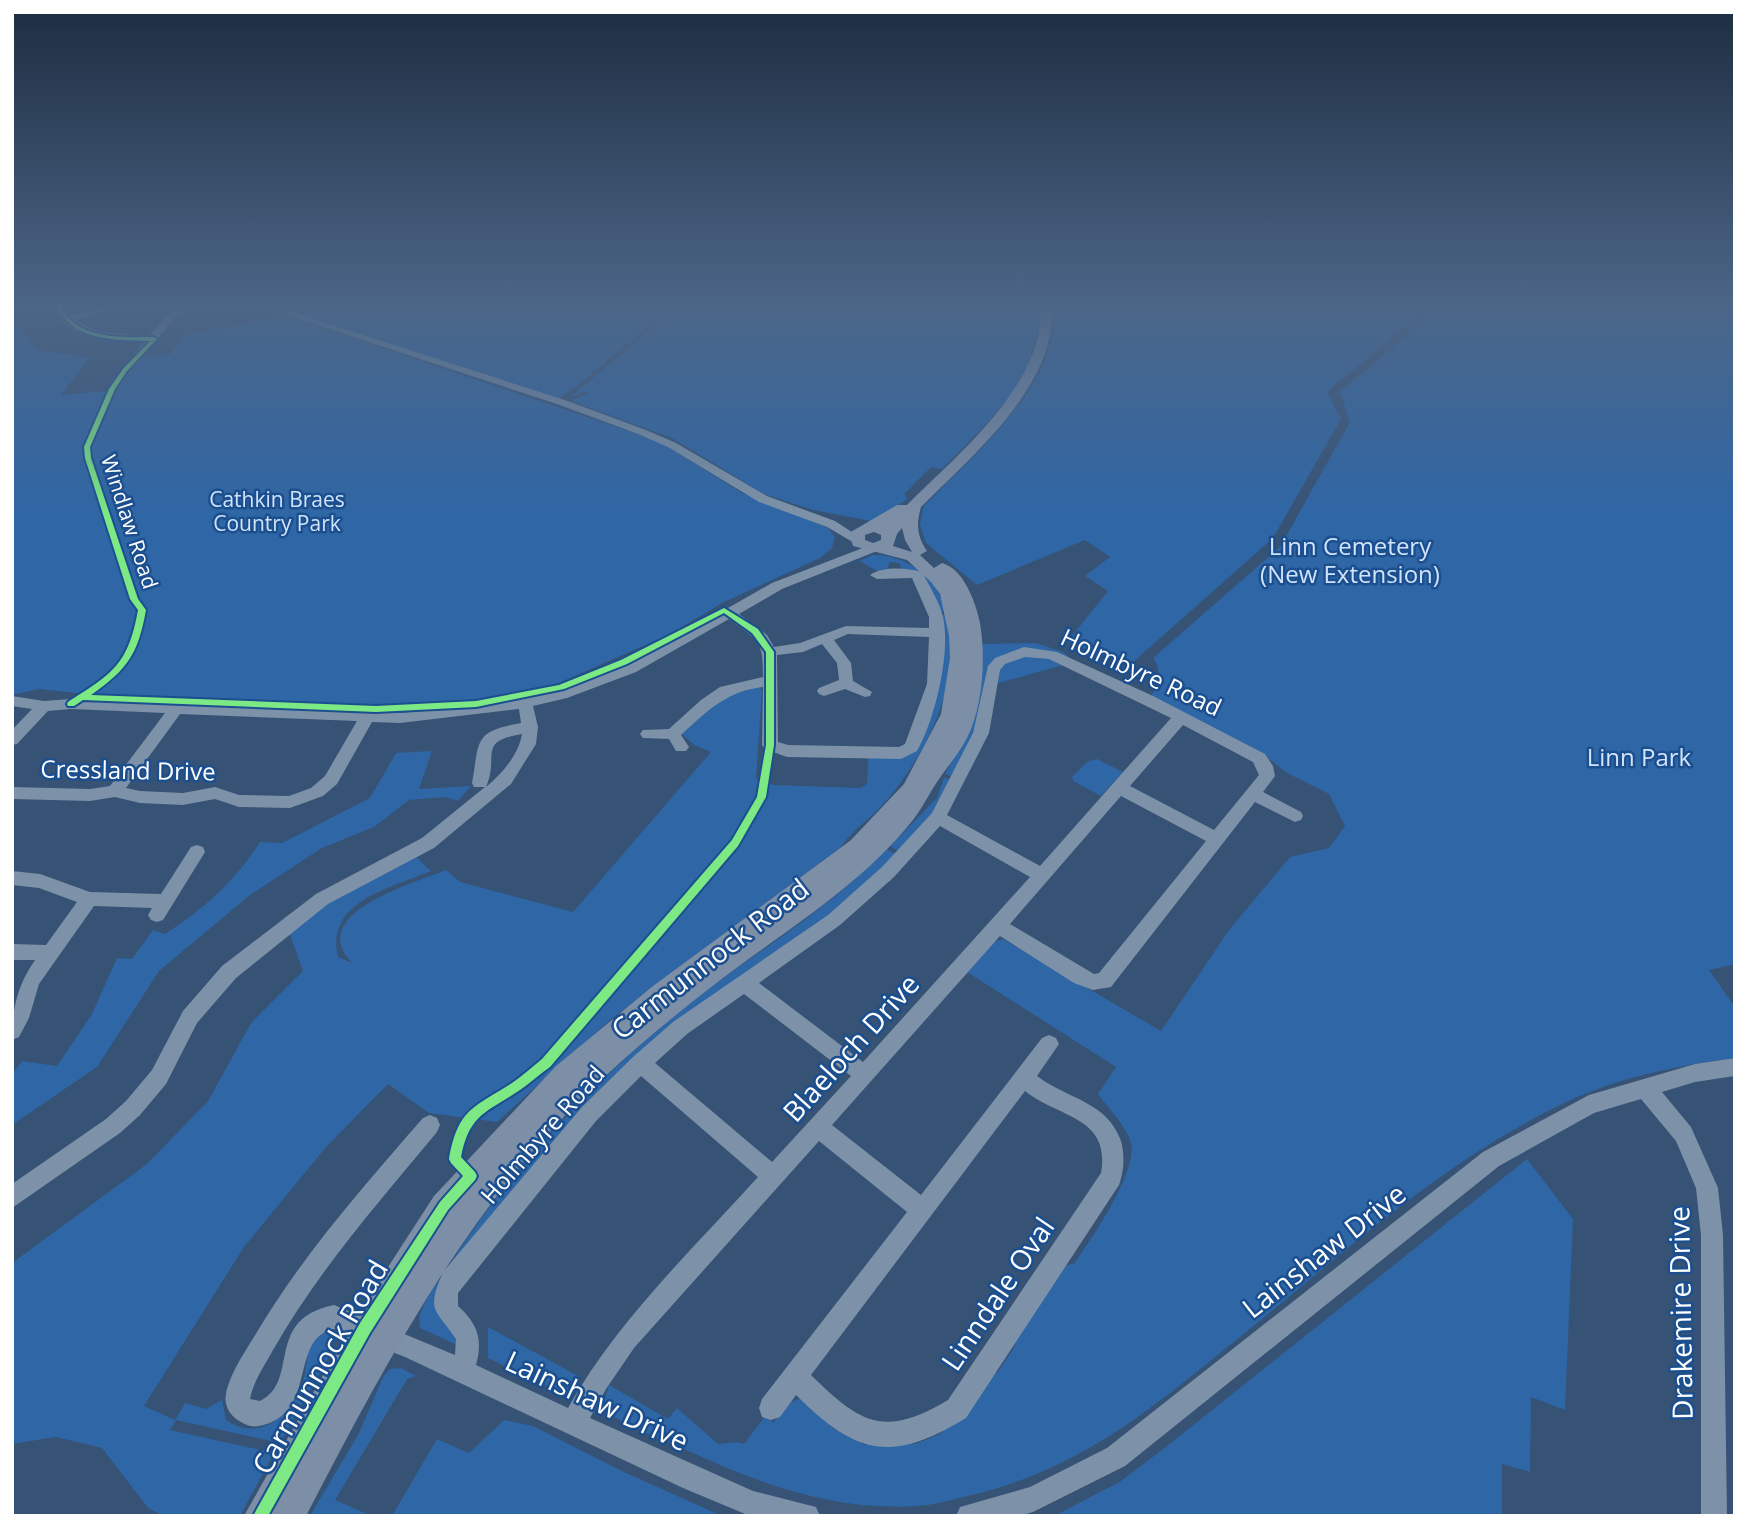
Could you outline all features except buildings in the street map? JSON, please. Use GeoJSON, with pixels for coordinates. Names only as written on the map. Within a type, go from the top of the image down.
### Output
{"type":"FeatureCollection","features":[{"type":"Feature","properties":{"kind":"main road"},"geometry":{"type":"LineString","coordinates":[[929,489],[872,527],[860,530],[855,539],[862,546],[883,541],[991,426],[1024,384],[1028,374]]}},
{"type":"Feature","properties":{"kind":"main road"},"geometry":{"type":"LineString","coordinates":[[915,505],[908,527],[910,538],[919,551]]}},
{"type":"Feature","properties":{"kind":"main road"},"geometry":{"type":"LineString","coordinates":[[872,527],[883,541]]}},
{"type":"Feature","properties":{"kind":"main road","name":"Carmunnock Road"},"geometry":{"type":"LineString","coordinates":[[260,1516],[377,1333],[489,1183],[557,1104],[612,1053],[679,998],[845,876],[905,816],[959,734],[974,666],[970,611],[962,589],[952,576],[919,551],[883,541]]}},
{"type":"Feature","properties":{"kind":"main road","name":"Carmunnock Road"},"geometry":{"type":"LineString","coordinates":[[289,1516],[344,1411],[377,1333],[444,1206],[565,1073],[661,993],[858,846],[911,789],[950,714],[959,658],[957,636],[948,593],[913,557],[883,541]]}},
{"type":"Feature","properties":{"kind":"street"},"geometry":{"type":"LineString","coordinates":[[113,389],[122,374]]}},
{"type":"Feature","properties":{"kind":"street"},"geometry":{"type":"LineString","coordinates":[[475,374],[561,402],[672,445],[763,499],[831,524],[855,539],[840,556],[820,568]]}},
{"type":"Feature","properties":{"kind":"street"},"geometry":{"type":"LineString","coordinates":[[809,516],[872,527]]}},
{"type":"Feature","properties":{"kind":"street"},"geometry":{"type":"LineString","coordinates":[[12,701],[44,706],[367,717],[435,716],[526,703],[562,694],[631,669],[777,586],[883,541]]}},
{"type":"Feature","properties":{"kind":"street"},"geometry":{"type":"LineString","coordinates":[[729,613],[762,638],[769,652],[770,745],[787,751],[901,753],[912,747],[934,684],[936,617],[921,579],[897,569],[877,575]]}},
{"type":"Feature","properties":{"kind":"street"},"geometry":{"type":"LineString","coordinates":[[769,652],[803,647],[846,630],[934,633]]}},
{"type":"Feature","properties":{"kind":"street"},"geometry":{"type":"LineString","coordinates":[[824,638],[846,664],[846,683]]}},
{"type":"Feature","properties":{"kind":"street","name":"Holmbyre Road"},"geometry":{"type":"LineString","coordinates":[[462,1373],[470,1342],[466,1327],[447,1311],[446,1293],[451,1280],[589,1114],[640,1063],[680,1028],[834,920],[888,872],[938,817],[981,733],[992,669],[1000,661],[1012,655],[1036,652],[1052,655],[1181,717],[1259,758],[1265,765],[1267,776],[1104,981],[1093,982],[1081,977],[998,926]]}},
{"type":"Feature","properties":{"kind":"street"},"geometry":{"type":"LineString","coordinates":[[648,734],[677,741],[725,689],[744,683],[769,681]]}},
{"type":"Feature","properties":{"kind":"street"},"geometry":{"type":"LineString","coordinates":[[824,691],[846,683],[865,692]]}},
{"type":"Feature","properties":{"kind":"street"},"geometry":{"type":"LineString","coordinates":[[12,1197],[113,1126],[147,1093],[170,1059],[190,1017],[229,972],[322,899],[428,843],[505,780],[528,744],[530,727],[526,703]]}},
{"type":"Feature","properties":{"kind":"street"},"geometry":{"type":"LineString","coordinates":[[12,740],[44,706]]}},
{"type":"Feature","properties":{"kind":"street"},"geometry":{"type":"LineString","coordinates":[[115,791],[176,709]]}},
{"type":"Feature","properties":{"kind":"street","name":"Cressland Drive"},"geometry":{"type":"LineString","coordinates":[[20,793],[90,795],[115,791],[140,797],[183,799],[215,793],[239,802],[290,802],[317,792],[331,779],[367,717]]}},
{"type":"Feature","properties":{"kind":"street","name":"Blaeloch Drive"},"geometry":{"type":"LineString","coordinates":[[573,1423],[597,1380],[626,1340],[998,926],[1181,717]]}},
{"type":"Feature","properties":{"kind":"street"},"geometry":{"type":"LineString","coordinates":[[481,783],[487,741],[496,733],[530,727]]}},
{"type":"Feature","properties":{"kind":"street"},"geometry":{"type":"LineString","coordinates":[[20,793],[40,780]]}},
{"type":"Feature","properties":{"kind":"street"},"geometry":{"type":"LineString","coordinates":[[1119,788],[1218,840]]}},
{"type":"Feature","properties":{"kind":"street"},"geometry":{"type":"LineString","coordinates":[[1253,794],[1295,816]]}},
{"type":"Feature","properties":{"kind":"street"},"geometry":{"type":"LineString","coordinates":[[938,817],[1041,875]]}},
{"type":"Feature","properties":{"kind":"street"},"geometry":{"type":"LineString","coordinates":[[12,878],[40,881],[89,899],[161,908],[197,852]]}},
{"type":"Feature","properties":{"kind":"street"},"geometry":{"type":"LineString","coordinates":[[12,1031],[19,1018],[28,987],[89,899]]}},
{"type":"Feature","properties":{"kind":"street"},"geometry":{"type":"LineString","coordinates":[[12,952],[51,953]]}},
{"type":"Feature","properties":{"kind":"street"},"geometry":{"type":"LineString","coordinates":[[743,982],[864,1074]]}},
{"type":"Feature","properties":{"kind":"street"},"geometry":{"type":"LineString","coordinates":[[771,1408],[1049,1044]]}},
{"type":"Feature","properties":{"kind":"street"},"geometry":{"type":"LineString","coordinates":[[640,1063],[774,1177]]}},
{"type":"Feature","properties":{"kind":"street","name":"Lainshaw Drive"},"geometry":{"type":"LineString","coordinates":[[969,1516],[1033,1499],[1116,1457],[1491,1159],[1589,1105],[1695,1073],[1735,1068]]}},
{"type":"Feature","properties":{"kind":"street","name":"Linndale Oval"},"geometry":{"type":"LineString","coordinates":[[795,1377],[824,1407],[865,1434],[905,1436],[932,1426],[957,1409],[1111,1177],[1114,1163],[1111,1140],[1097,1119],[1051,1098],[1024,1078]]}},
{"type":"Feature","properties":{"kind":"street","name":"Drakemire Drive"},"geometry":{"type":"LineString","coordinates":[[1644,1087],[1684,1134],[1707,1188],[1712,1235],[1714,1516]]}},
{"type":"Feature","properties":{"kind":"street","name":"Lainshaw Drive"},"geometry":{"type":"LineString","coordinates":[[430,1125],[412,1160],[345,1223],[268,1334],[238,1394],[238,1404],[254,1415],[277,1404],[289,1384],[302,1338],[312,1324],[334,1317],[377,1333],[692,1479],[752,1504],[807,1516]]}},
{"type":"Feature","properties":{"kind":"street"},"geometry":{"type":"LineString","coordinates":[[817,1126],[921,1209]]}},
{"type":"Feature","properties":{"kind":"green space","name":"Cathkin Braes Country Park"},"geometry":{"type":"Polygon","coordinates":[[[12,374],[77,374],[61,395],[116,390],[127,374],[460,374],[665,445],[742,493],[828,528],[835,537],[832,548],[820,558],[724,602],[668,635],[559,683],[477,700],[410,704],[309,704],[94,695],[39,689],[12,695],[12,374]]]}},
{"type":"Feature","properties":{"kind":"green space"},"geometry":{"type":"Polygon","coordinates":[[[485,374],[591,374],[559,398],[485,374]]]}},
{"type":"Feature","properties":{"kind":"green space"},"geometry":{"type":"Polygon","coordinates":[[[597,374],[1023,374],[1012,393],[990,420],[942,469],[931,467],[904,494],[908,499],[871,521],[813,510],[764,494],[672,438],[571,401],[589,393],[584,392],[569,398],[597,374]]]}},
{"type":"Feature","properties":{"kind":"green space"},"geometry":{"type":"Polygon","coordinates":[[[1037,374],[1348,374],[1329,390],[1328,394],[1341,419],[1273,538],[1132,663],[1125,663],[1067,642],[1108,591],[1085,576],[1110,557],[1085,540],[977,585],[926,543],[920,525],[923,507],[1000,428],[1037,374]]]}},
{"type":"Feature","properties":{"kind":"green space"},"geometry":{"type":"Polygon","coordinates":[[[1361,374],[1735,374],[1735,964],[1709,970],[1735,1007],[1735,1058],[1689,1065],[1621,1081],[1577,1097],[1513,1130],[1471,1156],[1392,1213],[1147,1411],[1083,1452],[1012,1483],[928,1505],[870,1506],[842,1502],[786,1489],[731,1470],[606,1412],[604,1402],[609,1385],[668,1419],[677,1408],[718,1444],[744,1444],[766,1415],[773,1423],[789,1404],[802,1399],[834,1429],[865,1445],[872,1440],[915,1444],[938,1435],[962,1416],[991,1373],[997,1373],[1015,1346],[1013,1338],[1061,1267],[1075,1263],[1113,1203],[1128,1168],[1131,1152],[1127,1134],[1098,1094],[1116,1067],[967,972],[993,942],[1003,939],[1161,1031],[1229,930],[1290,857],[1329,848],[1345,826],[1329,794],[1287,773],[1259,751],[1151,697],[1159,673],[1153,658],[1280,547],[1350,422],[1340,392],[1361,374]]]}},
{"type":"Feature","properties":{"kind":"green space"},"geometry":{"type":"Polygon","coordinates":[[[873,555],[897,559],[919,570],[935,588],[945,610],[937,615],[917,571],[902,569],[899,563],[890,562],[887,569],[877,571],[859,561],[873,555]]]}},
{"type":"Feature","properties":{"kind":"green space"},"geometry":{"type":"Polygon","coordinates":[[[946,612],[950,645],[949,670],[946,691],[932,731],[899,785],[841,847],[611,1019],[497,1122],[429,1113],[388,1084],[327,1146],[244,1247],[144,1406],[175,1420],[185,1403],[206,1409],[222,1400],[226,1420],[250,1429],[262,1427],[283,1415],[291,1406],[304,1377],[309,1349],[314,1339],[326,1330],[332,1333],[333,1345],[329,1357],[280,1443],[176,1420],[170,1430],[274,1453],[240,1516],[164,1516],[148,1508],[102,1448],[56,1437],[12,1444],[12,1263],[147,1164],[208,1101],[251,1023],[303,971],[289,932],[334,899],[416,857],[431,871],[381,891],[351,910],[341,922],[337,938],[338,957],[352,963],[341,945],[342,929],[352,915],[390,892],[446,870],[460,882],[573,912],[711,752],[694,745],[682,734],[722,694],[757,685],[762,690],[756,779],[774,785],[860,788],[867,784],[868,758],[905,757],[929,718],[938,617],[946,612]]]}},
{"type":"Feature","properties":{"kind":"green space"},"geometry":{"type":"Polygon","coordinates":[[[1036,643],[1063,652],[1074,662],[1050,652],[996,659],[975,734],[955,778],[945,774],[960,746],[982,644],[1036,643]]]}},
{"type":"Feature","properties":{"kind":"green space"},"geometry":{"type":"Polygon","coordinates":[[[1041,654],[1067,664],[995,684],[996,674],[1008,659],[1041,654]]]}},
{"type":"Feature","properties":{"kind":"green space"},"geometry":{"type":"Polygon","coordinates":[[[432,751],[419,789],[471,786],[458,801],[445,797],[409,800],[374,827],[322,848],[250,895],[159,971],[97,1067],[12,1125],[12,1074],[22,1061],[57,1066],[92,1014],[117,958],[132,959],[153,930],[165,934],[206,904],[240,870],[260,842],[282,843],[370,798],[396,753],[432,751]]]}},
{"type":"Feature","properties":{"kind":"green space"},"geometry":{"type":"Polygon","coordinates":[[[1097,759],[1123,772],[1101,796],[1073,781],[1072,777],[1088,761],[1097,759]]]}},
{"type":"Feature","properties":{"kind":"green space"},"geometry":{"type":"Polygon","coordinates":[[[944,778],[954,780],[933,813],[900,852],[890,846],[937,798],[944,778]]]}},
{"type":"Feature","properties":{"kind":"green space"},"geometry":{"type":"Polygon","coordinates":[[[887,849],[897,855],[865,886],[817,924],[703,1004],[444,1283],[460,1330],[459,1346],[420,1328],[419,1320],[424,1304],[473,1229],[560,1122],[625,1058],[660,1028],[695,999],[821,907],[887,849]]]}},
{"type":"Feature","properties":{"kind":"green space"},"geometry":{"type":"Polygon","coordinates":[[[1527,1159],[1573,1219],[1565,1410],[1531,1397],[1530,1472],[1502,1464],[1502,1516],[1054,1516],[1121,1481],[1527,1159]]]}},
{"type":"Feature","properties":{"kind":"green space"},"geometry":{"type":"Polygon","coordinates":[[[488,1327],[580,1377],[567,1392],[557,1391],[488,1358],[488,1327]]]}},
{"type":"Feature","properties":{"kind":"green space"},"geometry":{"type":"Polygon","coordinates":[[[401,1368],[416,1376],[407,1379],[335,1500],[372,1516],[310,1516],[359,1433],[383,1377],[390,1369],[401,1368]]]}},
{"type":"Feature","properties":{"kind":"green space"},"geometry":{"type":"Polygon","coordinates":[[[504,1420],[533,1426],[624,1472],[722,1516],[392,1516],[437,1439],[469,1453],[504,1420]]]}},
{"type":"Feature","properties":{"kind":"cycle path","name":"Windlaw Road"},"geometry":{"type":"LineString","coordinates":[[71,704],[111,676],[128,657],[134,645],[142,610],[134,599],[88,458],[87,447],[112,389],[122,374]]}},
{"type":"Feature","properties":{"kind":"cycle path"},"geometry":{"type":"LineString","coordinates":[[82,697],[376,709],[476,704],[561,687],[624,662],[724,610],[755,631],[770,652],[770,745],[761,797],[735,843],[546,1063],[482,1107],[467,1122],[455,1159],[471,1176],[444,1206],[365,1328],[260,1516]]}},
{"type":"Feature","properties":{"kind":"park label","name":"Linn Cemetery (New Extension)"},"geometry":{"type":"Point","coordinates":[1350,561]}},
{"type":"Feature","properties":{"kind":"park label","name":"Linn Park"},"geometry":{"type":"Point","coordinates":[1639,758]}}]}
